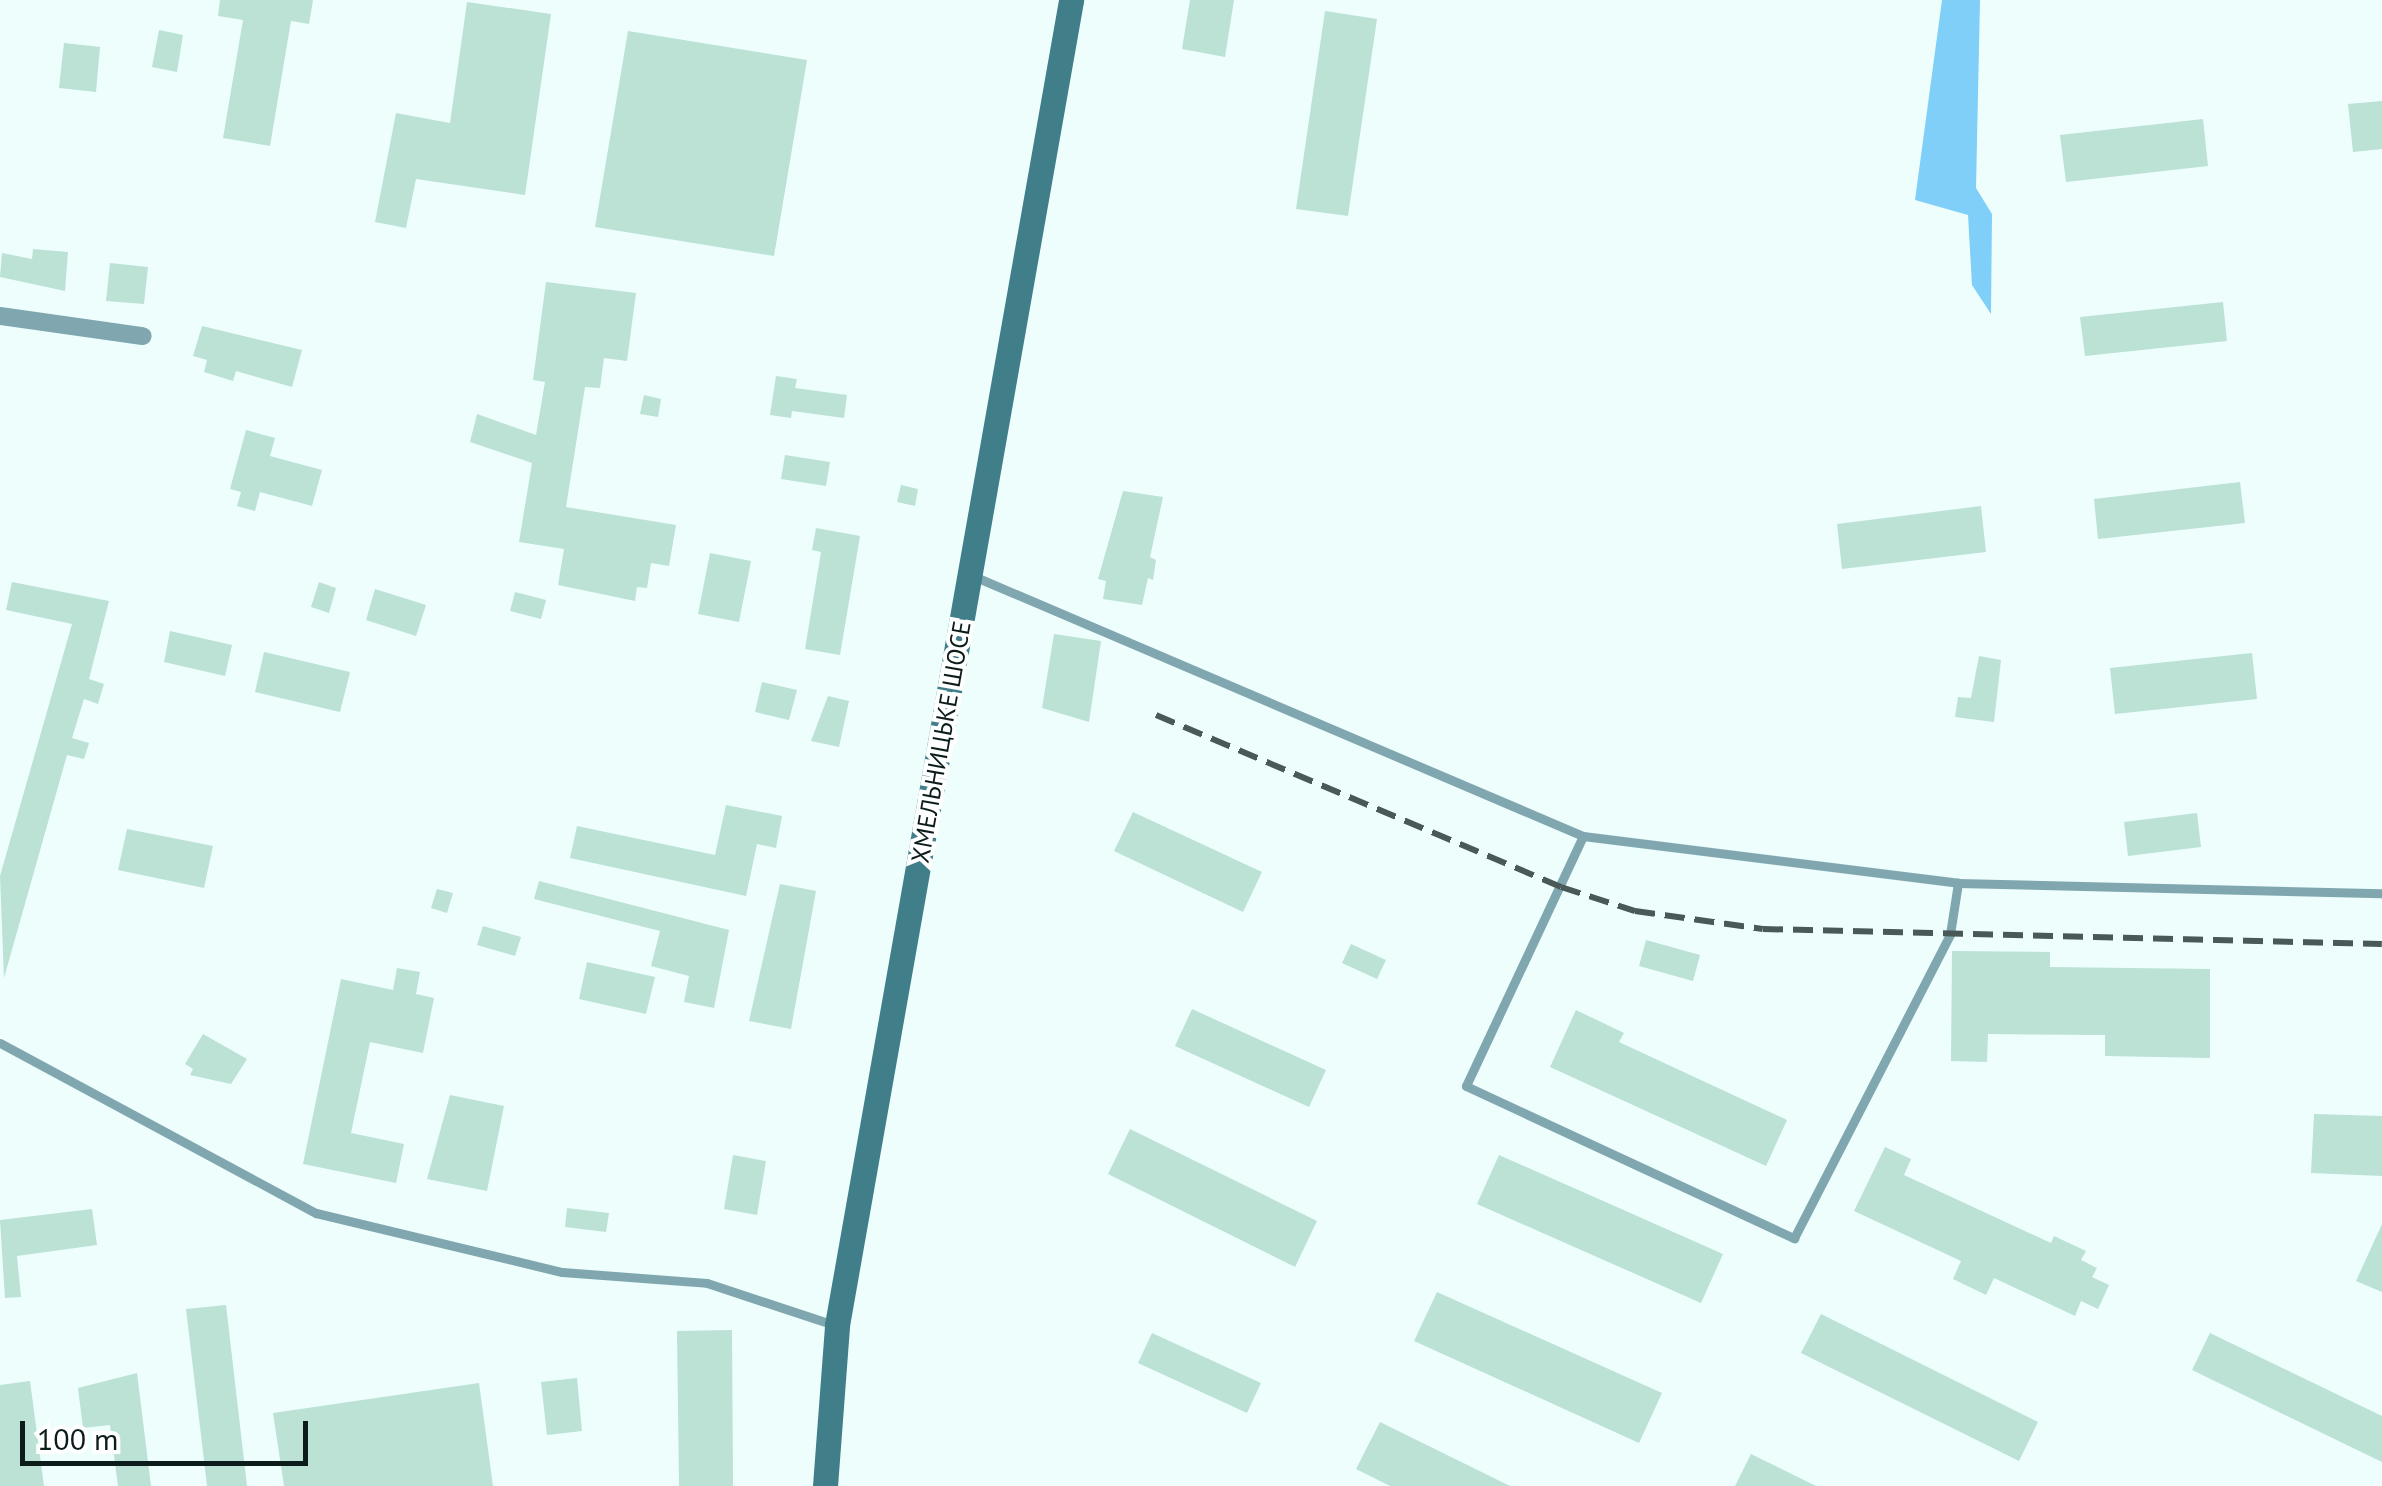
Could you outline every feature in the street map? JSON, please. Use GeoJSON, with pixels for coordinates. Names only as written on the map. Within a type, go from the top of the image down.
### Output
{"type":"FeatureCollection","features":[{"type":"Feature","properties":{"kind":"street","name":"ХМЕЛЬНИЦЬКЕ ШОСЕ"},"geometry":{"type":"LineString","coordinates":[[826,1486],[837,1326],[1071,0]]}},
{"type":"Feature","properties":{"kind":"street"},"geometry":{"type":"LineString","coordinates":[[0,316],[143,336]]}},
{"type":"Feature","properties":{"kind":"lane"},"geometry":{"type":"LineString","coordinates":[[971,575],[1584,836],[1958,883],[2382,893]]}},
{"type":"Feature","properties":{"kind":"lane"},"geometry":{"type":"LineString","coordinates":[[1584,836],[1466,1086],[1794,1238],[1950,934],[1958,883]]}},
{"type":"Feature","properties":{"kind":"lane"},"geometry":{"type":"LineString","coordinates":[[0,1042],[198,1155],[316,1213],[562,1272],[706,1283],[837,1326]]}},
{"type":"Feature","properties":{"kind":"water"},"geometry":{"type":"Polygon","coordinates":[[[1942,0],[1980,0],[1976,188],[1992,214],[1991,314],[1972,285],[1968,215],[1915,200],[1942,0]]]}},
{"type":"Feature","properties":{"kind":"building"},"geometry":{"type":"Polygon","coordinates":[[[220,0],[313,0],[309,24],[291,21],[270,146],[223,138],[243,20],[218,16],[220,0]]]}},
{"type":"Feature","properties":{"kind":"building"},"geometry":{"type":"Polygon","coordinates":[[[1190,0],[1234,0],[1225,57],[1182,49],[1190,0]]]}},
{"type":"Feature","properties":{"kind":"building"},"geometry":{"type":"Polygon","coordinates":[[[467,2],[551,14],[525,195],[416,179],[406,228],[375,222],[396,113],[450,123],[467,2]]]}},
{"type":"Feature","properties":{"kind":"building"},"geometry":{"type":"Polygon","coordinates":[[[1325,11],[1377,19],[1348,216],[1296,209],[1325,11]]]}},
{"type":"Feature","properties":{"kind":"building"},"geometry":{"type":"Polygon","coordinates":[[[159,30],[183,35],[177,72],[152,67],[159,30]]]}},
{"type":"Feature","properties":{"kind":"building"},"geometry":{"type":"Polygon","coordinates":[[[628,31],[807,60],[774,256],[595,227],[628,31]]]}},
{"type":"Feature","properties":{"kind":"building"},"geometry":{"type":"Polygon","coordinates":[[[64,43],[100,47],[96,92],[59,88],[64,43]]]}},
{"type":"Feature","properties":{"kind":"building"},"geometry":{"type":"Polygon","coordinates":[[[2382,101],[2382,149],[2353,152],[2348,104],[2382,101]]]}},
{"type":"Feature","properties":{"kind":"building"},"geometry":{"type":"Polygon","coordinates":[[[2203,119],[2208,166],[2066,182],[2060,135],[2203,119]]]}},
{"type":"Feature","properties":{"kind":"building"},"geometry":{"type":"Polygon","coordinates":[[[33,249],[68,252],[65,291],[0,277],[2,253],[32,259],[33,249]]]}},
{"type":"Feature","properties":{"kind":"building"},"geometry":{"type":"Polygon","coordinates":[[[110,263],[148,267],[144,304],[106,301],[110,263]]]}},
{"type":"Feature","properties":{"kind":"building"},"geometry":{"type":"Polygon","coordinates":[[[546,282],[636,293],[627,361],[604,358],[600,388],[585,387],[566,507],[676,525],[669,566],[651,563],[647,588],[637,587],[635,601],[558,585],[564,549],[519,542],[532,463],[470,442],[477,414],[536,435],[545,382],[533,380],[546,282]]]}},
{"type":"Feature","properties":{"kind":"building"},"geometry":{"type":"Polygon","coordinates":[[[2223,302],[2227,341],[2085,356],[2080,317],[2223,302]]]}},
{"type":"Feature","properties":{"kind":"building"},"geometry":{"type":"Polygon","coordinates":[[[202,326],[302,350],[292,387],[236,371],[233,381],[204,372],[207,360],[193,356],[202,326]]]}},
{"type":"Feature","properties":{"kind":"building"},"geometry":{"type":"Polygon","coordinates":[[[776,376],[797,379],[795,388],[847,395],[844,418],[792,411],[791,418],[770,415],[776,376]]]}},
{"type":"Feature","properties":{"kind":"building"},"geometry":{"type":"Polygon","coordinates":[[[644,395],[661,399],[658,417],[640,414],[644,395]]]}},
{"type":"Feature","properties":{"kind":"building"},"geometry":{"type":"Polygon","coordinates":[[[246,430],[275,438],[270,456],[322,470],[312,506],[260,492],[255,511],[237,506],[241,492],[230,489],[246,430]]]}},
{"type":"Feature","properties":{"kind":"building"},"geometry":{"type":"Polygon","coordinates":[[[785,455],[830,462],[826,486],[781,479],[785,455]]]}},
{"type":"Feature","properties":{"kind":"building"},"geometry":{"type":"Polygon","coordinates":[[[2240,482],[2245,523],[2098,539],[2094,499],[2240,482]]]}},
{"type":"Feature","properties":{"kind":"building"},"geometry":{"type":"Polygon","coordinates":[[[901,485],[918,489],[915,506],[897,502],[901,485]]]}},
{"type":"Feature","properties":{"kind":"building"},"geometry":{"type":"Polygon","coordinates":[[[1123,491],[1163,497],[1150,557],[1156,560],[1153,580],[1148,578],[1142,605],[1103,599],[1106,581],[1098,579],[1123,491]]]}},
{"type":"Feature","properties":{"kind":"building"},"geometry":{"type":"Polygon","coordinates":[[[1981,506],[1986,552],[1842,569],[1837,524],[1981,506]]]}},
{"type":"Feature","properties":{"kind":"building"},"geometry":{"type":"Polygon","coordinates":[[[816,528],[860,536],[840,655],[805,649],[821,552],[812,550],[816,528]]]}},
{"type":"Feature","properties":{"kind":"building"},"geometry":{"type":"Polygon","coordinates":[[[710,553],[751,561],[739,622],[698,614],[710,553]]]}},
{"type":"Feature","properties":{"kind":"building"},"geometry":{"type":"Polygon","coordinates":[[[12,582],[109,601],[89,679],[104,684],[98,704],[84,699],[72,738],[89,743],[84,759],[67,755],[4,978],[0,876],[72,624],[6,610],[12,582]]]}},
{"type":"Feature","properties":{"kind":"building"},"geometry":{"type":"Polygon","coordinates":[[[319,582],[336,588],[329,613],[311,607],[319,582]]]}},
{"type":"Feature","properties":{"kind":"building"},"geometry":{"type":"Polygon","coordinates":[[[375,589],[426,605],[416,636],[366,620],[375,589]]]}},
{"type":"Feature","properties":{"kind":"building"},"geometry":{"type":"Polygon","coordinates":[[[515,592],[546,600],[541,619],[510,611],[515,592]]]}},
{"type":"Feature","properties":{"kind":"building"},"geometry":{"type":"Polygon","coordinates":[[[170,631],[232,645],[225,676],[164,662],[170,631]]]}},
{"type":"Feature","properties":{"kind":"building"},"geometry":{"type":"Polygon","coordinates":[[[1054,634],[1101,641],[1089,722],[1042,708],[1054,634]]]}},
{"type":"Feature","properties":{"kind":"building"},"geometry":{"type":"Polygon","coordinates":[[[264,652],[350,672],[340,712],[255,692],[264,652]]]}},
{"type":"Feature","properties":{"kind":"building"},"geometry":{"type":"Polygon","coordinates":[[[2252,653],[2257,699],[2115,714],[2110,668],[2252,653]]]}},
{"type":"Feature","properties":{"kind":"building"},"geometry":{"type":"Polygon","coordinates":[[[1979,656],[2001,660],[1994,722],[1955,717],[1958,697],[1971,698],[1979,656]]]}},
{"type":"Feature","properties":{"kind":"building"},"geometry":{"type":"Polygon","coordinates":[[[762,682],[797,690],[789,720],[755,712],[762,682]]]}},
{"type":"Feature","properties":{"kind":"building"},"geometry":{"type":"Polygon","coordinates":[[[828,696],[849,701],[839,747],[811,741],[828,696]]]}},
{"type":"Feature","properties":{"kind":"building"},"geometry":{"type":"Polygon","coordinates":[[[726,805],[782,816],[776,848],[757,844],[746,896],[570,858],[577,826],[715,855],[726,805]]]}},
{"type":"Feature","properties":{"kind":"building"},"geometry":{"type":"Polygon","coordinates":[[[1133,812],[1262,872],[1243,912],[1114,851],[1133,812]]]}},
{"type":"Feature","properties":{"kind":"building"},"geometry":{"type":"Polygon","coordinates":[[[2197,813],[2201,847],[2128,856],[2124,822],[2197,813]]]}},
{"type":"Feature","properties":{"kind":"building"},"geometry":{"type":"Polygon","coordinates":[[[127,829],[213,846],[204,888],[118,870],[127,829]]]}},
{"type":"Feature","properties":{"kind":"building"},"geometry":{"type":"Polygon","coordinates":[[[539,881],[729,930],[714,1008],[684,1002],[689,976],[651,966],[660,931],[534,899],[539,881]]]}},
{"type":"Feature","properties":{"kind":"building"},"geometry":{"type":"Polygon","coordinates":[[[780,884],[816,891],[791,1029],[749,1021],[780,884]]]}},
{"type":"Feature","properties":{"kind":"building"},"geometry":{"type":"Polygon","coordinates":[[[437,889],[453,893],[447,913],[431,908],[437,889]]]}},
{"type":"Feature","properties":{"kind":"building"},"geometry":{"type":"Polygon","coordinates":[[[483,926],[521,937],[515,956],[477,945],[483,926]]]}},
{"type":"Feature","properties":{"kind":"building"},"geometry":{"type":"Polygon","coordinates":[[[1646,940],[1700,955],[1693,981],[1639,966],[1646,940]]]}},
{"type":"Feature","properties":{"kind":"building"},"geometry":{"type":"Polygon","coordinates":[[[1351,944],[1386,960],[1377,979],[1342,963],[1351,944]]]}},
{"type":"Feature","properties":{"kind":"building"},"geometry":{"type":"Polygon","coordinates":[[[1952,951],[2050,952],[2050,967],[2210,969],[2210,1058],[2105,1056],[2105,1035],[1988,1034],[1987,1062],[1951,1061],[1952,951]]]}},
{"type":"Feature","properties":{"kind":"building"},"geometry":{"type":"Polygon","coordinates":[[[587,962],[655,977],[646,1014],[579,999],[587,962]]]}},
{"type":"Feature","properties":{"kind":"building"},"geometry":{"type":"Polygon","coordinates":[[[397,968],[420,972],[416,994],[434,998],[423,1053],[370,1042],[351,1133],[404,1144],[396,1183],[303,1164],[341,979],[393,990],[397,968]]]}},
{"type":"Feature","properties":{"kind":"building"},"geometry":{"type":"Polygon","coordinates":[[[1192,1009],[1326,1070],[1309,1107],[1175,1046],[1192,1009]]]}},
{"type":"Feature","properties":{"kind":"building"},"geometry":{"type":"Polygon","coordinates":[[[1576,1010],[1624,1033],[1619,1042],[1787,1120],[1766,1166],[1550,1067],[1576,1010]]]}},
{"type":"Feature","properties":{"kind":"building"},"geometry":{"type":"Polygon","coordinates":[[[203,1034],[247,1059],[231,1084],[190,1075],[193,1069],[185,1064],[203,1034]]]}},
{"type":"Feature","properties":{"kind":"building"},"geometry":{"type":"Polygon","coordinates":[[[450,1095],[504,1106],[487,1191],[427,1179],[450,1095]]]}},
{"type":"Feature","properties":{"kind":"building"},"geometry":{"type":"Polygon","coordinates":[[[2314,1114],[2382,1116],[2382,1176],[2311,1173],[2314,1114]]]}},
{"type":"Feature","properties":{"kind":"building"},"geometry":{"type":"Polygon","coordinates":[[[1130,1129],[1317,1221],[1295,1267],[1108,1174],[1130,1129]]]}},
{"type":"Feature","properties":{"kind":"building"},"geometry":{"type":"Polygon","coordinates":[[[1885,1147],[1911,1159],[1904,1175],[2051,1243],[2054,1236],[2086,1251],[2081,1260],[2097,1268],[2092,1277],[2109,1285],[2098,1309],[2081,1301],[2075,1316],[1994,1278],[1986,1295],[1953,1279],[1961,1261],[1854,1211],[1885,1147]]]}},
{"type":"Feature","properties":{"kind":"building"},"geometry":{"type":"Polygon","coordinates":[[[733,1155],[766,1161],[757,1215],[724,1209],[733,1155]]]}},
{"type":"Feature","properties":{"kind":"building"},"geometry":{"type":"Polygon","coordinates":[[[1499,1155],[1723,1254],[1701,1303],[1477,1204],[1499,1155]]]}},
{"type":"Feature","properties":{"kind":"building"},"geometry":{"type":"Polygon","coordinates":[[[567,1208],[609,1213],[606,1232],[565,1227],[567,1208]]]}},
{"type":"Feature","properties":{"kind":"building"},"geometry":{"type":"Polygon","coordinates":[[[92,1209],[97,1245],[17,1256],[21,1297],[5,1298],[0,1220],[92,1209]]]}},
{"type":"Feature","properties":{"kind":"building"},"geometry":{"type":"Polygon","coordinates":[[[2382,1224],[2382,1292],[2356,1281],[2382,1224]]]}},
{"type":"Feature","properties":{"kind":"building"},"geometry":{"type":"Polygon","coordinates":[[[1437,1292],[1662,1393],[1639,1443],[1414,1341],[1437,1292]]]}},
{"type":"Feature","properties":{"kind":"building"},"geometry":{"type":"Polygon","coordinates":[[[226,1305],[247,1486],[207,1486],[186,1309],[226,1305]]]}},
{"type":"Feature","properties":{"kind":"building"},"geometry":{"type":"Polygon","coordinates":[[[1821,1314],[2038,1422],[2019,1461],[1801,1353],[1821,1314]]]}},
{"type":"Feature","properties":{"kind":"building"},"geometry":{"type":"Polygon","coordinates":[[[732,1330],[733,1486],[679,1486],[677,1331],[732,1330]]]}},
{"type":"Feature","properties":{"kind":"building"},"geometry":{"type":"Polygon","coordinates":[[[1152,1333],[1261,1383],[1247,1413],[1138,1363],[1152,1333]]]}},
{"type":"Feature","properties":{"kind":"building"},"geometry":{"type":"Polygon","coordinates":[[[2210,1333],[2382,1416],[2382,1462],[2192,1370],[2210,1333]]]}},
{"type":"Feature","properties":{"kind":"building"},"geometry":{"type":"Polygon","coordinates":[[[137,1373],[151,1486],[118,1486],[110,1425],[83,1428],[78,1388],[137,1373]]]}},
{"type":"Feature","properties":{"kind":"building"},"geometry":{"type":"Polygon","coordinates":[[[577,1378],[582,1431],[547,1435],[541,1382],[577,1378]]]}},
{"type":"Feature","properties":{"kind":"building"},"geometry":{"type":"Polygon","coordinates":[[[30,1381],[44,1486],[0,1486],[0,1385],[30,1381]]]}},
{"type":"Feature","properties":{"kind":"building"},"geometry":{"type":"Polygon","coordinates":[[[479,1383],[493,1486],[284,1486],[273,1413],[479,1383]]]}},
{"type":"Feature","properties":{"kind":"building"},"geometry":{"type":"Polygon","coordinates":[[[1380,1422],[1510,1486],[1390,1486],[1356,1469],[1380,1422]]]}},
{"type":"Feature","properties":{"kind":"building"},"geometry":{"type":"Polygon","coordinates":[[[1751,1454],[1816,1486],[1735,1486],[1751,1454]]]}},
{"type":"Feature","properties":{"kind":"railway"},"geometry":{"type":"LineString","coordinates":[[1156,715],[1561,887],[1635,911],[1763,929],[2382,944]]}}]}
